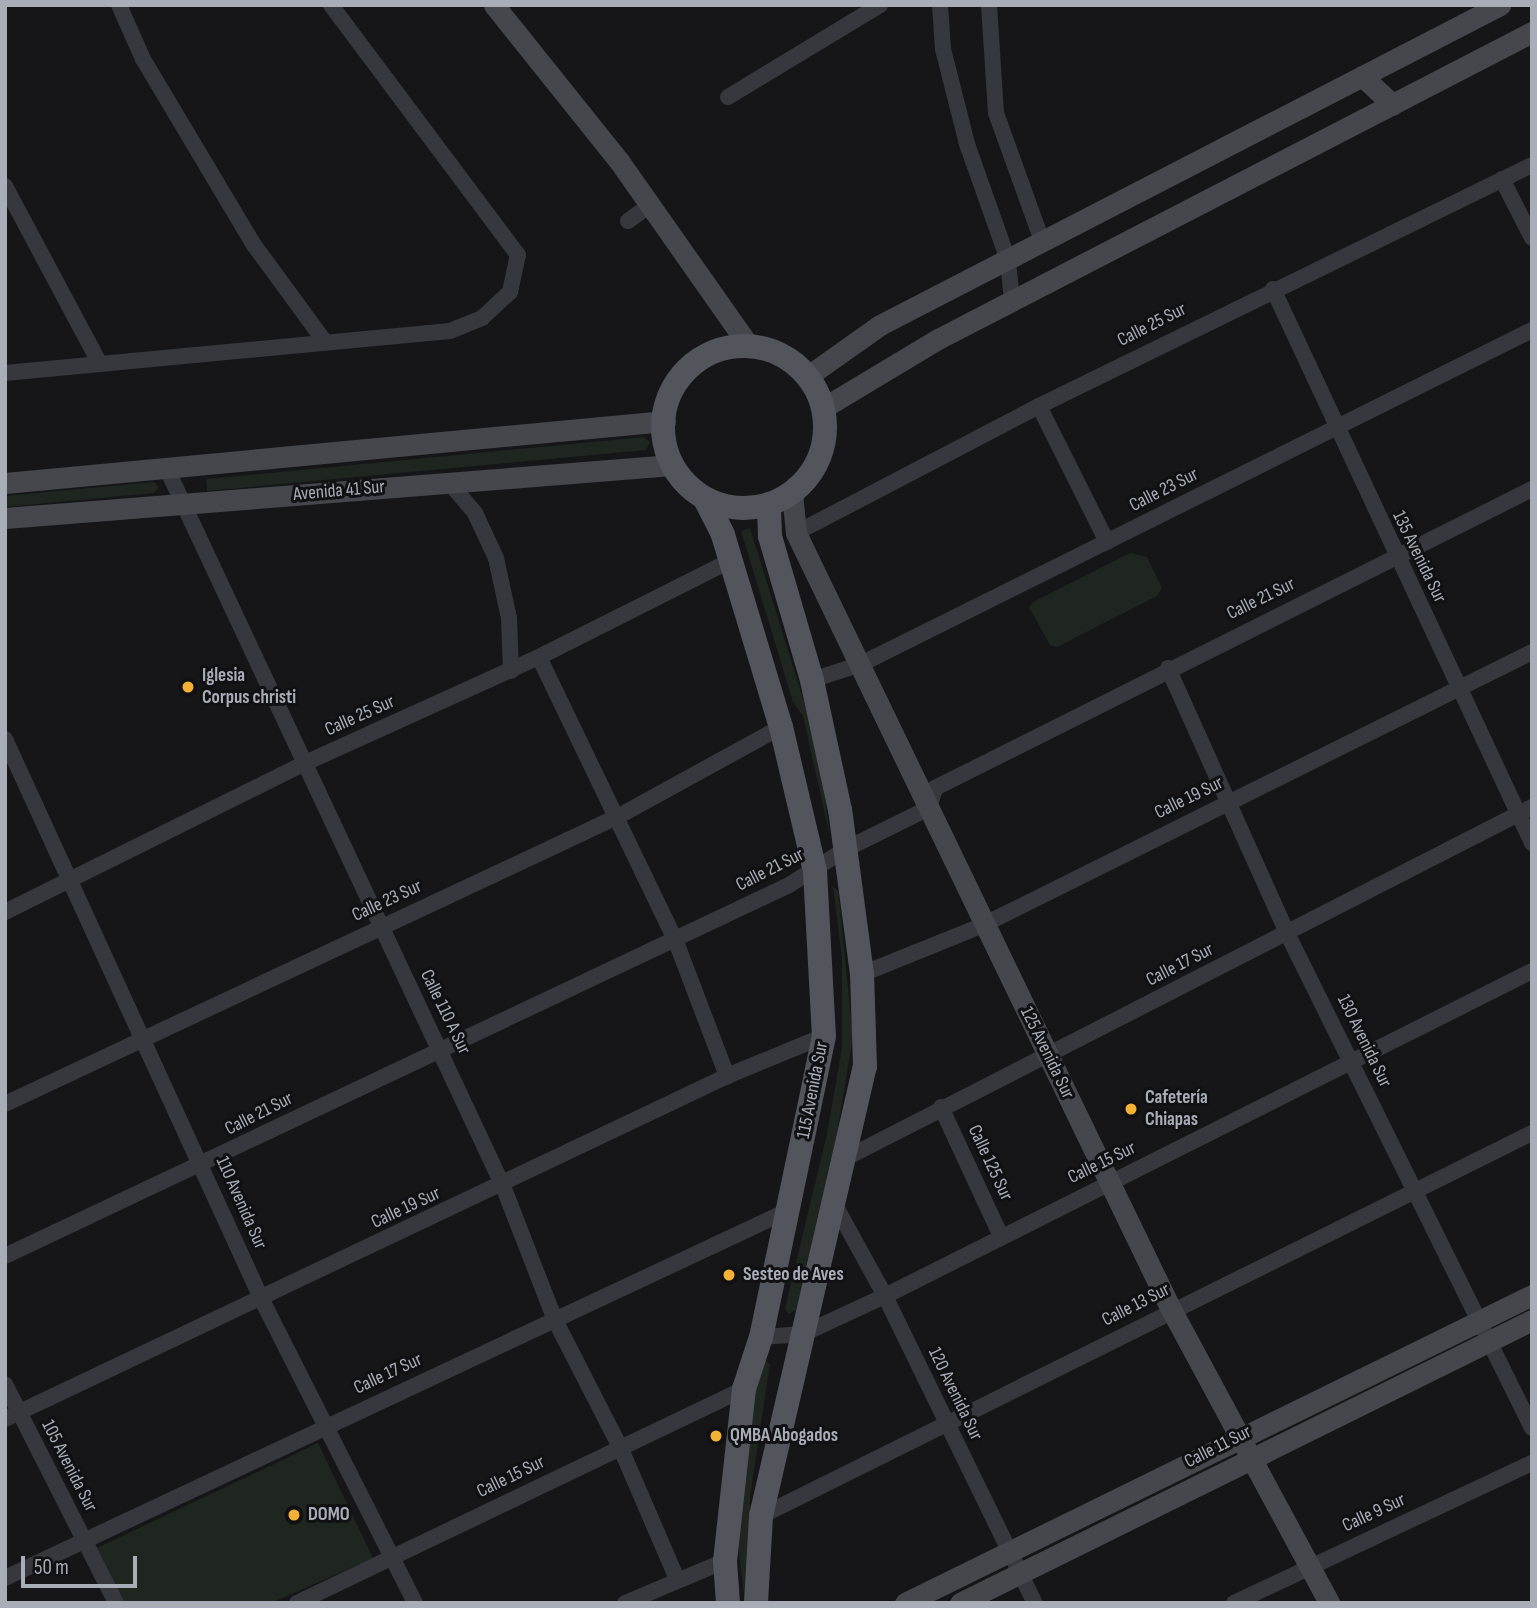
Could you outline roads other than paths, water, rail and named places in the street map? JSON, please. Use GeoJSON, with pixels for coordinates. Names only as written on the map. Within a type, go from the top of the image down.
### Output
{"type":"FeatureCollection","features":[{"type":"Feature","properties":{"kind":"main road"},"geometry":{"type":"LineString","coordinates":[[494,5],[651,204],[749,346]]}},
{"type":"Feature","properties":{"kind":"main road"},"geometry":{"type":"LineString","coordinates":[[808,376],[880,325],[1500,5]]}},
{"type":"Feature","properties":{"kind":"main road"},"geometry":{"type":"LineString","coordinates":[[823,408],[938,339],[1532,32]]}},
{"type":"Feature","properties":{"kind":"main road"},"geometry":{"type":"LineString","coordinates":[[1362,76],[1393,106]]}},
{"type":"Feature","properties":{"kind":"main road"},"geometry":{"type":"LineString","coordinates":[[749,346],[773,351],[808,376],[823,408],[823,447],[813,471],[792,493],[769,504],[728,507],[706,501],[672,465],[664,435],[665,421],[675,385],[696,363],[721,349],[749,346]]}},
{"type":"Feature","properties":{"kind":"main road","name":"Avenida 41 Sur"},"geometry":{"type":"LineString","coordinates":[[5,483],[665,421]]}},
{"type":"Feature","properties":{"kind":"main road","name":"Avenida 41 Sur"},"geometry":{"type":"LineString","coordinates":[[5,518],[672,465]]}},
{"type":"Feature","properties":{"kind":"main road","name":"125 Avenida Sur"},"geometry":{"type":"LineString","coordinates":[[792,493],[796,533],[1048,1055],[1172,1311],[1242,1434],[1312,1565],[1329,1603]]}},
{"type":"Feature","properties":{"kind":"main road","name":"115 Avenida Sur"},"geometry":{"type":"LineString","coordinates":[[706,501],[732,560],[781,727],[815,871],[824,1036],[761,1337],[744,1389],[725,1561],[728,1603]]}},
{"type":"Feature","properties":{"kind":"main road"},"geometry":{"type":"LineString","coordinates":[[756,1603],[761,1516],[846,1158],[864,1068],[862,974],[846,849],[812,680],[771,536],[769,504]]}},
{"type":"Feature","properties":{"kind":"main road","name":"Calle 11 Sur"},"geometry":{"type":"LineString","coordinates":[[905,1603],[1242,1434],[1532,1295]]}},
{"type":"Feature","properties":{"kind":"main road","name":"Calle 11 Sur"},"geometry":{"type":"LineString","coordinates":[[960,1603],[1252,1455],[1532,1320]]}},
{"type":"Feature","properties":{"kind":"street"},"geometry":{"type":"LineString","coordinates":[[119,5],[143,60],[254,245],[325,342]]}},
{"type":"Feature","properties":{"kind":"street"},"geometry":{"type":"LineString","coordinates":[[5,373],[450,331],[482,318],[510,292],[518,255],[331,5]]}},
{"type":"Feature","properties":{"kind":"street"},"geometry":{"type":"LineString","coordinates":[[728,97],[880,5]]}},
{"type":"Feature","properties":{"kind":"street"},"geometry":{"type":"LineString","coordinates":[[940,5],[943,49],[967,144],[1008,260],[1012,301]]}},
{"type":"Feature","properties":{"kind":"street"},"geometry":{"type":"LineString","coordinates":[[989,5],[996,113],[1042,241]]}},
{"type":"Feature","properties":{"kind":"street","name":"Calle 25 Sur"},"geometry":{"type":"LineString","coordinates":[[796,533],[1039,406],[1273,289],[1532,165]]}},
{"type":"Feature","properties":{"kind":"street"},"geometry":{"type":"LineString","coordinates":[[1502,179],[1532,238]]}},
{"type":"Feature","properties":{"kind":"street"},"geometry":{"type":"LineString","coordinates":[[5,186],[100,364]]}},
{"type":"Feature","properties":{"kind":"street"},"geometry":{"type":"LineString","coordinates":[[628,221],[651,204]]}},
{"type":"Feature","properties":{"kind":"street","name":"135 Avenida Sur"},"geometry":{"type":"LineString","coordinates":[[1273,289],[1334,429],[1395,556],[1459,688],[1525,810],[1532,842]]}},
{"type":"Feature","properties":{"kind":"street","name":"Calle 23 Sur"},"geometry":{"type":"LineString","coordinates":[[812,680],[861,664],[1532,330]]}},
{"type":"Feature","properties":{"kind":"street"},"geometry":{"type":"LineString","coordinates":[[1039,406],[1107,542]]}},
{"type":"Feature","properties":{"kind":"street","name":"Calle 110 A Sur"},"geometry":{"type":"LineString","coordinates":[[166,467],[379,927],[503,1186],[555,1320],[621,1449],[677,1579]]}},
{"type":"Feature","properties":{"kind":"street"},"geometry":{"type":"LineString","coordinates":[[448,481],[475,513],[496,558],[509,618],[511,671]]}},
{"type":"Feature","properties":{"kind":"street","name":"Calle 21 Sur"},"geometry":{"type":"LineString","coordinates":[[5,1256],[202,1167],[439,1048],[676,939],[815,871],[846,849],[929,808],[934,788],[1168,668],[1532,489]]}},
{"type":"Feature","properties":{"kind":"street","name":"Calle 25 Sur"},"geometry":{"type":"LineString","coordinates":[[5,912],[303,764],[511,671],[732,560]]}},
{"type":"Feature","properties":{"kind":"street","name":"Calle 19 Sur"},"geometry":{"type":"LineString","coordinates":[[862,974],[985,924],[1532,652]]}},
{"type":"Feature","properties":{"kind":"street"},"geometry":{"type":"LineString","coordinates":[[539,657],[619,816],[676,939],[727,1076]]}},
{"type":"Feature","properties":{"kind":"street","name":"130 Avenida Sur"},"geometry":{"type":"LineString","coordinates":[[1168,668],[1225,804],[1350,1063],[1532,1428]]}},
{"type":"Feature","properties":{"kind":"street","name":"Calle 23 Sur"},"geometry":{"type":"LineString","coordinates":[[5,1104],[619,816],[781,727]]}},
{"type":"Feature","properties":{"kind":"street","name":"110 Avenida Sur"},"geometry":{"type":"LineString","coordinates":[[5,739],[71,878],[261,1298],[415,1603]]}},
{"type":"Feature","properties":{"kind":"street","name":"Calle 17 Sur"},"geometry":{"type":"LineString","coordinates":[[846,1158],[1525,810]]}},
{"type":"Feature","properties":{"kind":"street","name":"Calle 15 Sur"},"geometry":{"type":"LineString","coordinates":[[761,1337],[803,1334],[885,1296],[1532,971]]}},
{"type":"Feature","properties":{"kind":"street","name":"Calle 19 Sur"},"geometry":{"type":"LineString","coordinates":[[12,1416],[503,1186],[727,1076],[824,1036]]}},
{"type":"Feature","properties":{"kind":"street","name":"Calle 125 Sur"},"geometry":{"type":"LineString","coordinates":[[941,1107],[1001,1236]]}},
{"type":"Feature","properties":{"kind":"street","name":"Calle 13 Sur"},"geometry":{"type":"LineString","coordinates":[[761,1516],[1532,1133]]}},
{"type":"Feature","properties":{"kind":"street","name":"120 Avenida Sur"},"geometry":{"type":"LineString","coordinates":[[835,1205],[885,1296],[1035,1603]]}},
{"type":"Feature","properties":{"kind":"street","name":"Calle 17 Sur"},"geometry":{"type":"LineString","coordinates":[[5,1578],[789,1210]]}},
{"type":"Feature","properties":{"kind":"street","name":"105 Avenida Sur"},"geometry":{"type":"LineString","coordinates":[[5,1384],[12,1416],[116,1603]]}},
{"type":"Feature","properties":{"kind":"street","name":"Calle 15 Sur"},"geometry":{"type":"LineString","coordinates":[[297,1603],[744,1389]]}},
{"type":"Feature","properties":{"kind":"street","name":"Calle 9 Sur"},"geometry":{"type":"LineString","coordinates":[[1234,1603],[1532,1463]]}},
{"type":"Feature","properties":{"kind":"street"},"geometry":{"type":"LineString","coordinates":[[625,1603],[725,1561]]}},
{"type":"Feature","properties":{"kind":"place","name":"Iglesia Corpus christi"},"geometry":{"type":"Point","coordinates":[188,687]}},
{"type":"Feature","properties":{"kind":"place","name":"Cafetería Chiapas"},"geometry":{"type":"Point","coordinates":[1131,1109]}},
{"type":"Feature","properties":{"kind":"place","name":"Sesteo de Aves"},"geometry":{"type":"Point","coordinates":[729,1275]}},
{"type":"Feature","properties":{"kind":"place","name":"QMBA Abogados"},"geometry":{"type":"Point","coordinates":[716,1436]}},
{"type":"Feature","properties":{"kind":"place","name":"DOMO"},"geometry":{"type":"Point","coordinates":[294,1515]}}]}
